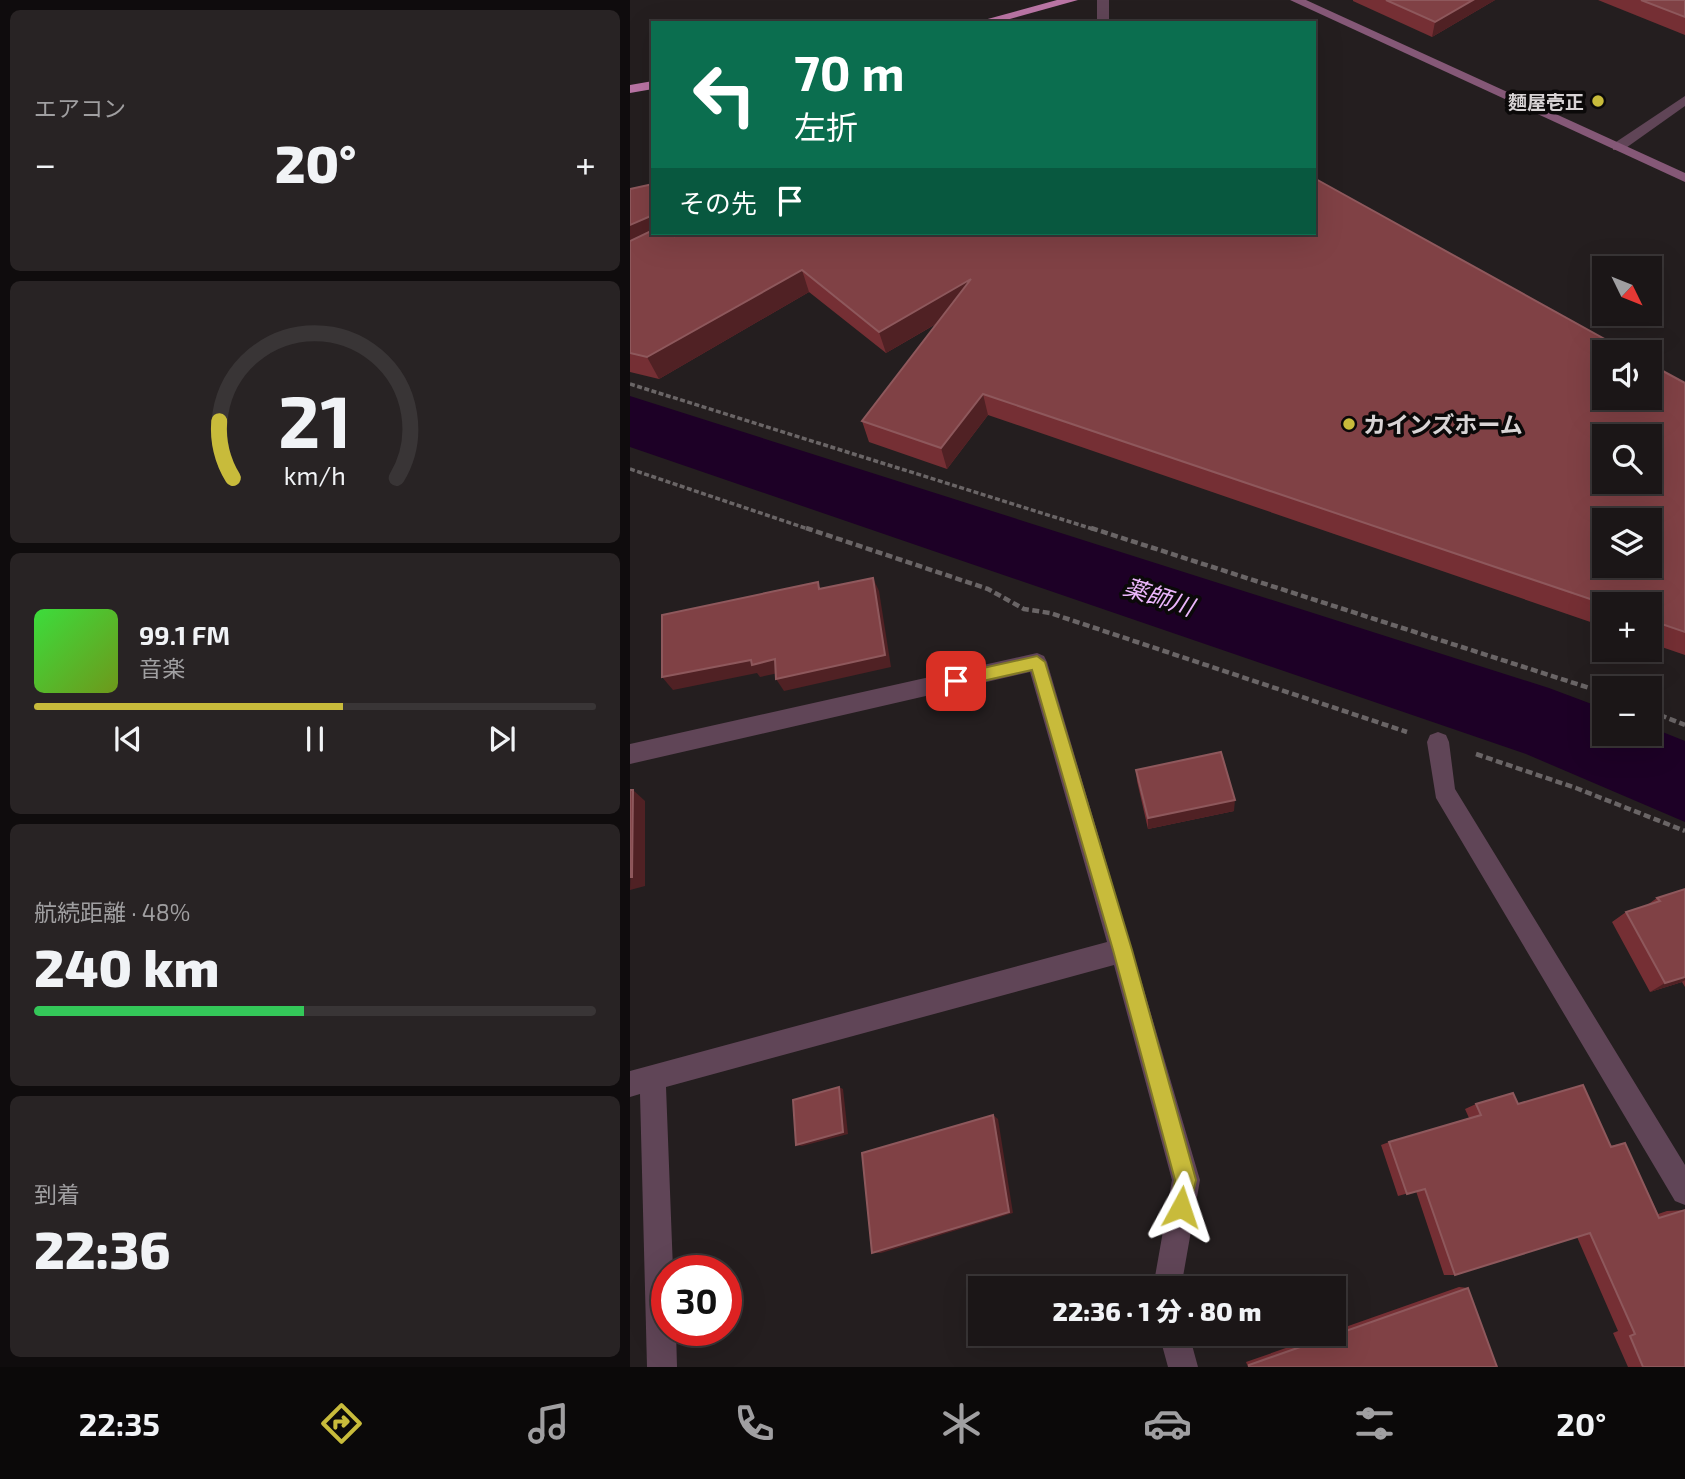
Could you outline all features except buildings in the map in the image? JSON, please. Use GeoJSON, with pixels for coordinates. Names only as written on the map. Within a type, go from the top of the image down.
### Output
{"type":"FeatureCollection","features":[{"type":"Feature","properties":{"kind":"highway"},"geometry":{"type":"LineString","coordinates":[[987,21],[1072,0]]}},
{"type":"Feature","properties":{"kind":"highway"},"geometry":{"type":"LineString","coordinates":[[630,89],[651,85]]}},
{"type":"Feature","properties":{"kind":"street"},"geometry":{"type":"LineString","coordinates":[[1102,0],[1103,21]]}},
{"type":"Feature","properties":{"kind":"street"},"geometry":{"type":"LineString","coordinates":[[1296,0],[1685,178]]}},
{"type":"Feature","properties":{"kind":"street"},"geometry":{"type":"LineString","coordinates":[[1618,147],[1685,100]]}},
{"type":"Feature","properties":{"kind":"street"},"geometry":{"type":"LineString","coordinates":[[630,754],[1037,662],[1186,1180],[1169,1276]]}},
{"type":"Feature","properties":{"kind":"street"},"geometry":{"type":"LineString","coordinates":[[1438,741],[1444,791],[1685,1191]]}},
{"type":"Feature","properties":{"kind":"street"},"geometry":{"type":"LineString","coordinates":[[662,1367],[641,1081],[1122,950]]}},
{"type":"Feature","properties":{"kind":"street"},"geometry":{"type":"LineString","coordinates":[[1177,1346],[1183,1367]]}},
{"type":"Feature","properties":{"kind":"path"},"geometry":{"type":"LineString","coordinates":[[630,384],[1041,512],[1592,689]]}},
{"type":"Feature","properties":{"kind":"path"},"geometry":{"type":"LineString","coordinates":[[630,469],[988,589],[1024,609],[1050,613],[1576,788],[1685,831]]}},
{"type":"Feature","properties":{"kind":"path"},"geometry":{"type":"LineString","coordinates":[[1662,716],[1685,725]]}},
{"type":"Feature","properties":{"kind":"waterway","name":"薬師川"},"geometry":{"type":"LineString","coordinates":[[630,421],[1549,725],[1685,782]]}},
{"type":"Feature","properties":{"kind":"place","name":"麵屋壱正"},"geometry":{"type":"Point","coordinates":[1598,101]}},
{"type":"Feature","properties":{"kind":"place","name":"カインズホーム"},"geometry":{"type":"Point","coordinates":[1349,424]}},
{"type":"Feature","properties":{"kind":"route"},"geometry":{"type":"LineString","coordinates":[[956,681],[1037,662],[1186,1180],[1181,1207]]}}]}
